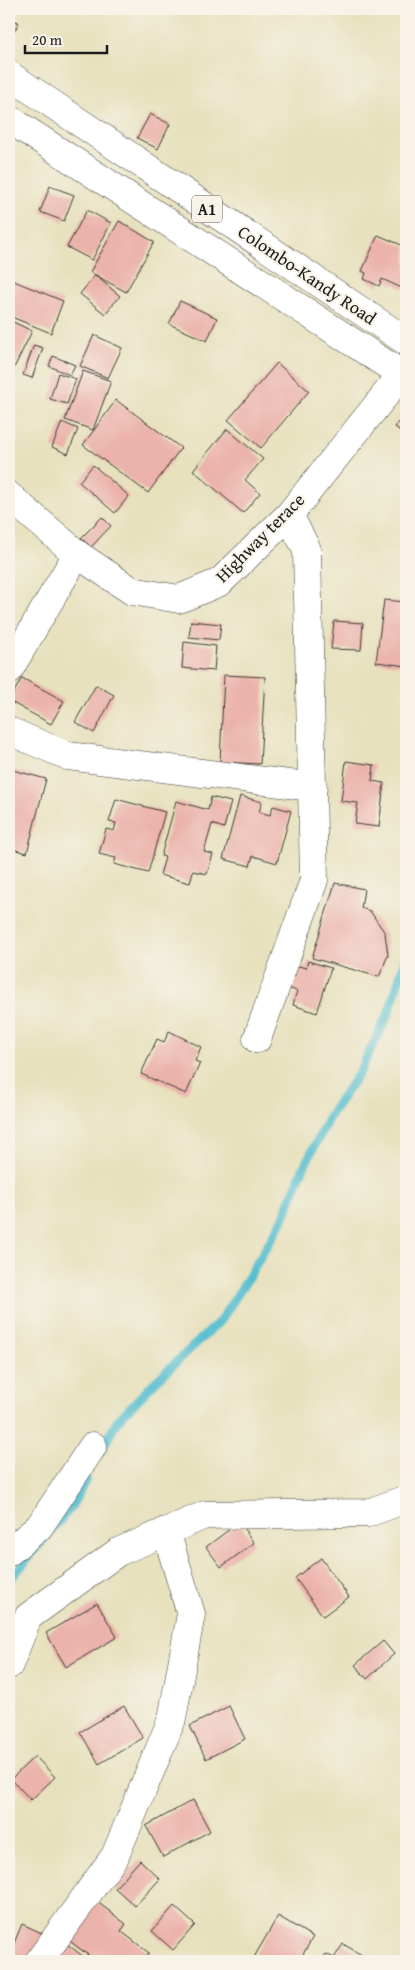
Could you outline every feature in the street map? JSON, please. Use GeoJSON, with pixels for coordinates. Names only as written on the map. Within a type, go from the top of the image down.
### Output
{"type":"FeatureCollection","features":[{"type":"Feature","properties":{"kind":"main road","name":"Colombo-Kandy Road"},"geometry":{"type":"LineString","coordinates":[[9,75],[406,341]]}},
{"type":"Feature","properties":{"kind":"main road","name":"Colombo-Kandy Road"},"geometry":{"type":"LineString","coordinates":[[9,118],[404,376]]}},
{"type":"Feature","properties":{"kind":"main road","name":"Highway terace"},"geometry":{"type":"LineString","coordinates":[[9,496],[77,554],[132,591],[179,599],[220,582],[289,515],[404,376]]}},
{"type":"Feature","properties":{"kind":"main road"},"geometry":{"type":"LineString","coordinates":[[258,1039],[314,880],[307,550],[289,515]]}},
{"type":"Feature","properties":{"kind":"main road"},"geometry":{"type":"LineString","coordinates":[[9,670],[77,554]]}},
{"type":"Feature","properties":{"kind":"main road"},"geometry":{"type":"LineString","coordinates":[[9,731],[68,756],[313,787]]}},
{"type":"Feature","properties":{"kind":"main road"},"geometry":{"type":"LineString","coordinates":[[9,1552],[39,1527],[93,1446]]}},
{"type":"Feature","properties":{"kind":"main road"},"geometry":{"type":"LineString","coordinates":[[9,1665],[28,1617],[118,1552],[205,1515],[368,1514],[406,1499]]}},
{"type":"Feature","properties":{"kind":"main road"},"geometry":{"type":"LineString","coordinates":[[39,1961],[115,1856],[172,1719],[191,1614],[166,1532]]}},
{"type":"Feature","properties":{"kind":"building"},"geometry":{"type":"Polygon","coordinates":[[[9,17],[19,23],[9,40],[9,17]]]}},
{"type":"Feature","properties":{"kind":"building"},"geometry":{"type":"Polygon","coordinates":[[[150,114],[170,124],[158,149],[137,138],[150,114]]]}},
{"type":"Feature","properties":{"kind":"building"},"geometry":{"type":"Polygon","coordinates":[[[50,186],[74,195],[64,221],[40,212],[50,186]]]}},
{"type":"Feature","properties":{"kind":"building"},"geometry":{"type":"Polygon","coordinates":[[[87,210],[111,223],[92,260],[67,247],[87,210]]]}},
{"type":"Feature","properties":{"kind":"building"},"geometry":{"type":"Polygon","coordinates":[[[119,221],[154,242],[126,292],[90,272],[119,221]]]}},
{"type":"Feature","properties":{"kind":"building"},"geometry":{"type":"Polygon","coordinates":[[[378,235],[406,247],[406,283],[404,289],[382,279],[379,286],[364,279],[366,273],[362,271],[378,235]]]}},
{"type":"Feature","properties":{"kind":"building"},"geometry":{"type":"Polygon","coordinates":[[[95,275],[120,296],[105,314],[80,294],[95,275]]]}},
{"type":"Feature","properties":{"kind":"building"},"geometry":{"type":"Polygon","coordinates":[[[9,279],[63,301],[51,333],[9,316],[9,279]]]}},
{"type":"Feature","properties":{"kind":"building"},"geometry":{"type":"Polygon","coordinates":[[[180,301],[217,318],[207,341],[169,324],[180,301]]]}},
{"type":"Feature","properties":{"kind":"building"},"geometry":{"type":"Polygon","coordinates":[[[9,320],[32,331],[13,370],[9,367],[9,320]]]}},
{"type":"Feature","properties":{"kind":"building"},"geometry":{"type":"Polygon","coordinates":[[[94,335],[122,348],[108,378],[80,366],[94,335]]]}},
{"type":"Feature","properties":{"kind":"building"},"geometry":{"type":"Polygon","coordinates":[[[34,345],[43,348],[32,378],[23,375],[34,345]]]}},
{"type":"Feature","properties":{"kind":"building"},"geometry":{"type":"Polygon","coordinates":[[[53,356],[75,365],[70,375],[49,366],[53,356]]]}},
{"type":"Feature","properties":{"kind":"building"},"geometry":{"type":"Polygon","coordinates":[[[277,363],[309,391],[261,448],[228,420],[277,363]]]}},
{"type":"Feature","properties":{"kind":"building"},"geometry":{"type":"Polygon","coordinates":[[[83,371],[111,381],[93,430],[65,420],[83,371]]]}},
{"type":"Feature","properties":{"kind":"building"},"geometry":{"type":"Polygon","coordinates":[[[58,373],[76,379],[67,404],[50,399],[58,373]]]}},
{"type":"Feature","properties":{"kind":"building"},"geometry":{"type":"Polygon","coordinates":[[[116,400],[181,448],[148,493],[83,445],[116,400]]]}},
{"type":"Feature","properties":{"kind":"building"},"geometry":{"type":"Polygon","coordinates":[[[406,412],[406,435],[395,427],[406,412]]]}},
{"type":"Feature","properties":{"kind":"building"},"geometry":{"type":"Polygon","coordinates":[[[62,422],[78,429],[68,454],[52,447],[62,422]]]}},
{"type":"Feature","properties":{"kind":"building"},"geometry":{"type":"Polygon","coordinates":[[[227,429],[263,459],[245,480],[260,493],[243,513],[193,470],[227,429]]]}},
{"type":"Feature","properties":{"kind":"building"},"geometry":{"type":"Polygon","coordinates":[[[93,465],[129,496],[115,513],[79,482],[93,465]]]}},
{"type":"Feature","properties":{"kind":"building"},"geometry":{"type":"Polygon","coordinates":[[[102,517],[111,526],[91,547],[81,538],[102,517]]]}},
{"type":"Feature","properties":{"kind":"building"},"geometry":{"type":"Polygon","coordinates":[[[384,600],[406,602],[406,666],[376,662],[384,600]]]}},
{"type":"Feature","properties":{"kind":"building"},"geometry":{"type":"Polygon","coordinates":[[[191,621],[221,624],[219,640],[189,637],[191,621]]]}},
{"type":"Feature","properties":{"kind":"building"},"geometry":{"type":"Polygon","coordinates":[[[334,621],[363,623],[361,650],[331,649],[334,621]]]}},
{"type":"Feature","properties":{"kind":"building"},"geometry":{"type":"Polygon","coordinates":[[[184,642],[216,646],[214,671],[182,668],[184,642]]]}},
{"type":"Feature","properties":{"kind":"building"},"geometry":{"type":"Polygon","coordinates":[[[224,675],[265,677],[260,764],[220,762],[224,675]]]}},
{"type":"Feature","properties":{"kind":"building"},"geometry":{"type":"Polygon","coordinates":[[[22,678],[64,701],[51,724],[9,701],[22,678]]]}},
{"type":"Feature","properties":{"kind":"building"},"geometry":{"type":"Polygon","coordinates":[[[96,685],[114,695],[94,733],[75,722],[96,685]]]}},
{"type":"Feature","properties":{"kind":"building"},"geometry":{"type":"Polygon","coordinates":[[[346,761],[374,765],[372,781],[384,783],[379,827],[355,824],[358,803],[341,801],[346,761]]]}},
{"type":"Feature","properties":{"kind":"building"},"geometry":{"type":"Polygon","coordinates":[[[9,769],[46,779],[27,853],[9,848],[9,769]]]}},
{"type":"Feature","properties":{"kind":"building"},"geometry":{"type":"Polygon","coordinates":[[[240,796],[262,802],[259,812],[270,815],[273,806],[291,811],[277,863],[253,856],[250,866],[223,859],[240,796]]]}},
{"type":"Feature","properties":{"kind":"building"},"geometry":{"type":"Polygon","coordinates":[[[211,797],[231,802],[224,828],[212,824],[204,852],[213,854],[207,874],[193,871],[190,883],[160,875],[165,857],[161,856],[176,801],[208,810],[211,797]]]}},
{"type":"Feature","properties":{"kind":"building"},"geometry":{"type":"Polygon","coordinates":[[[116,799],[165,812],[148,873],[114,864],[116,858],[99,854],[106,829],[114,831],[116,823],[109,822],[116,799]]]}},
{"type":"Feature","properties":{"kind":"building"},"geometry":{"type":"Polygon","coordinates":[[[335,883],[364,889],[361,908],[370,911],[385,933],[388,955],[379,977],[312,958],[335,883]]]}},
{"type":"Feature","properties":{"kind":"building"},"geometry":{"type":"Polygon","coordinates":[[[308,961],[331,968],[317,1013],[293,1005],[297,991],[284,987],[291,964],[306,968],[308,961]]]}},
{"type":"Feature","properties":{"kind":"building"},"geometry":{"type":"Polygon","coordinates":[[[169,1031],[201,1047],[195,1061],[200,1063],[186,1094],[141,1074],[157,1039],[164,1042],[169,1031]]]}},
{"type":"Feature","properties":{"kind":"building"},"geometry":{"type":"Polygon","coordinates":[[[239,1522],[254,1543],[221,1567],[206,1547],[239,1522]]]}},
{"type":"Feature","properties":{"kind":"building"},"geometry":{"type":"Polygon","coordinates":[[[321,1558],[349,1597],[323,1616],[295,1578],[321,1558]]]}},
{"type":"Feature","properties":{"kind":"building"},"geometry":{"type":"Polygon","coordinates":[[[97,1603],[117,1637],[66,1667],[46,1633],[97,1603]]]}},
{"type":"Feature","properties":{"kind":"building"},"geometry":{"type":"Polygon","coordinates":[[[383,1641],[394,1654],[367,1679],[355,1665],[383,1641]]]}},
{"type":"Feature","properties":{"kind":"building"},"geometry":{"type":"Polygon","coordinates":[[[124,1706],[143,1738],[99,1764],[80,1732],[124,1706]]]}},
{"type":"Feature","properties":{"kind":"building"},"geometry":{"type":"Polygon","coordinates":[[[229,1706],[245,1739],[206,1759],[190,1726],[229,1706]]]}},
{"type":"Feature","properties":{"kind":"building"},"geometry":{"type":"Polygon","coordinates":[[[35,1756],[55,1777],[31,1800],[11,1779],[35,1756]]]}},
{"type":"Feature","properties":{"kind":"building"},"geometry":{"type":"Polygon","coordinates":[[[193,1800],[210,1831],[163,1857],[146,1826],[193,1800]]]}},
{"type":"Feature","properties":{"kind":"building"},"geometry":{"type":"Polygon","coordinates":[[[140,1860],[160,1879],[135,1906],[115,1888],[140,1860]]]}},
{"type":"Feature","properties":{"kind":"building"},"geometry":{"type":"Polygon","coordinates":[[[96,1901],[126,1924],[121,1931],[149,1953],[142,1961],[106,1961],[102,1958],[96,1961],[67,1939],[96,1901]]]}},
{"type":"Feature","properties":{"kind":"building"},"geometry":{"type":"Polygon","coordinates":[[[174,1906],[195,1925],[173,1950],[152,1931],[174,1906]]]}},
{"type":"Feature","properties":{"kind":"building"},"geometry":{"type":"Polygon","coordinates":[[[278,1916],[313,1937],[299,1961],[258,1961],[253,1959],[278,1916]]]}},
{"type":"Feature","properties":{"kind":"building"},"geometry":{"type":"Polygon","coordinates":[[[22,1924],[46,1935],[34,1961],[9,1961],[9,1955],[22,1924]]]}},
{"type":"Feature","properties":{"kind":"building"},"geometry":{"type":"Polygon","coordinates":[[[62,1940],[89,1961],[45,1961],[62,1940]]]}},
{"type":"Feature","properties":{"kind":"building"},"geometry":{"type":"Polygon","coordinates":[[[343,1944],[372,1961],[321,1961],[326,1954],[334,1958],[343,1944]]]}},
{"type":"Feature","properties":{"kind":"waterway"},"geometry":{"type":"LineString","coordinates":[[100,1453],[117,1421],[220,1321],[245,1283],[283,1219],[303,1169],[330,1115],[359,1073],[388,1015],[406,957]]}},
{"type":"Feature","properties":{"kind":"waterway"},"geometry":{"type":"LineString","coordinates":[[9,1581],[71,1507],[86,1479]]}}]}
